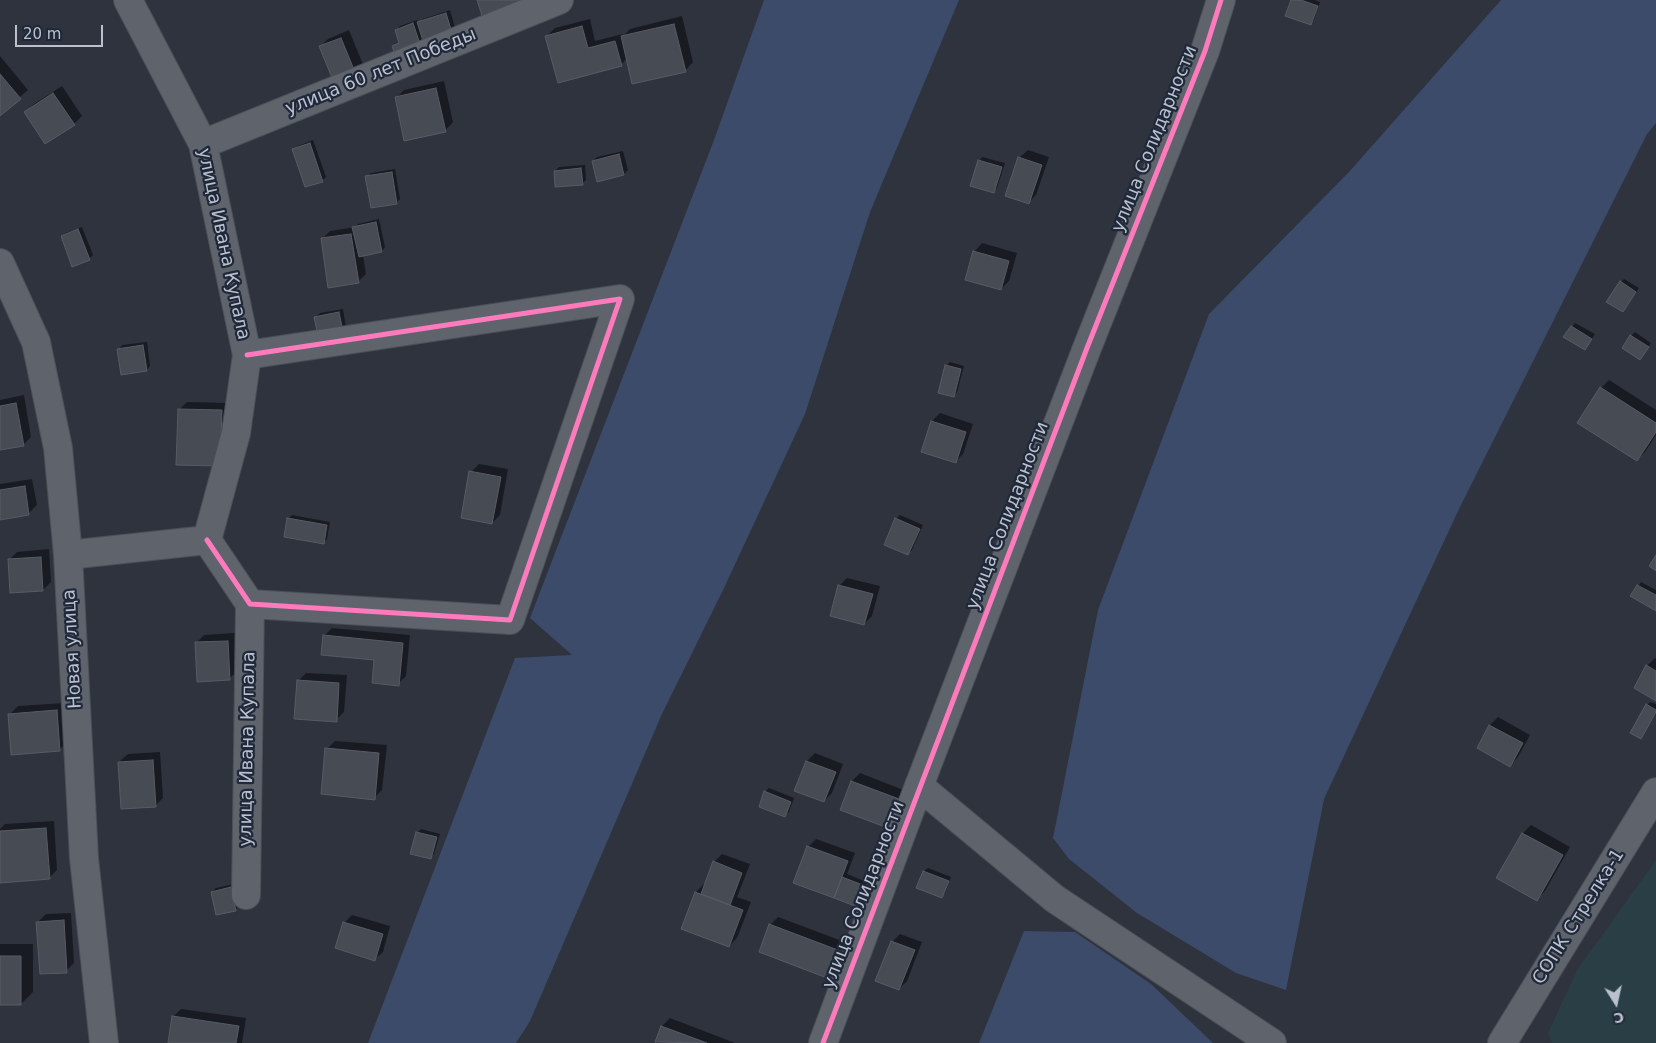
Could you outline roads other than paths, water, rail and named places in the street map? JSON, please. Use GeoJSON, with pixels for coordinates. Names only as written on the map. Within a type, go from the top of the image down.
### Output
{"type":"FeatureCollection","features":[{"type":"Feature","properties":{"kind":"street","name":"улица Ивана Купала"},"geometry":{"type":"LineString","coordinates":[[128,0],[203,144],[247,355],[236,433],[207,540]]}},
{"type":"Feature","properties":{"kind":"street","name":"улица 60 лет Победы"},"geometry":{"type":"LineString","coordinates":[[203,144],[559,0]]}},
{"type":"Feature","properties":{"kind":"street","name":"улица Солидарности"},"geometry":{"type":"LineString","coordinates":[[823,1043],[1090,339],[1205,51],[1221,0]]}},
{"type":"Feature","properties":{"kind":"street","name":"Новая улица"},"geometry":{"type":"LineString","coordinates":[[0,263],[36,342],[58,448],[68,555],[84,858],[104,1043]]}},
{"type":"Feature","properties":{"kind":"street"},"geometry":{"type":"LineString","coordinates":[[68,555],[207,540],[250,604],[510,620],[620,299],[247,355]]}},
{"type":"Feature","properties":{"kind":"street","name":"улица Ивана Купала"},"geometry":{"type":"LineString","coordinates":[[246,895],[250,604]]}},
{"type":"Feature","properties":{"kind":"street"},"geometry":{"type":"LineString","coordinates":[[919,786],[1055,899],[1272,1043]]}},
{"type":"Feature","properties":{"kind":"street","name":"СОПК Стрелка-1"},"geometry":{"type":"LineString","coordinates":[[1502,1043],[1656,792]]}},
{"type":"Feature","properties":{"kind":"water"},"geometry":{"type":"Polygon","coordinates":[[[764,0],[959,0],[870,212],[805,414],[724,588],[662,714],[530,1021],[516,1043],[368,1043],[515,658],[572,655],[530,618],[714,140],[764,0]]]}},
{"type":"Feature","properties":{"kind":"water"},"geometry":{"type":"Polygon","coordinates":[[[1501,0],[1656,0],[1656,123],[1647,134],[1459,509],[1324,799],[1286,990],[1236,973],[1137,913],[1069,859],[1053,838],[1098,610],[1209,314],[1349,172],[1501,0]]]}},
{"type":"Feature","properties":{"kind":"water"},"geometry":{"type":"Polygon","coordinates":[[[1024,931],[1075,932],[1151,984],[1213,1043],[979,1043],[1024,931]]]}}]}
